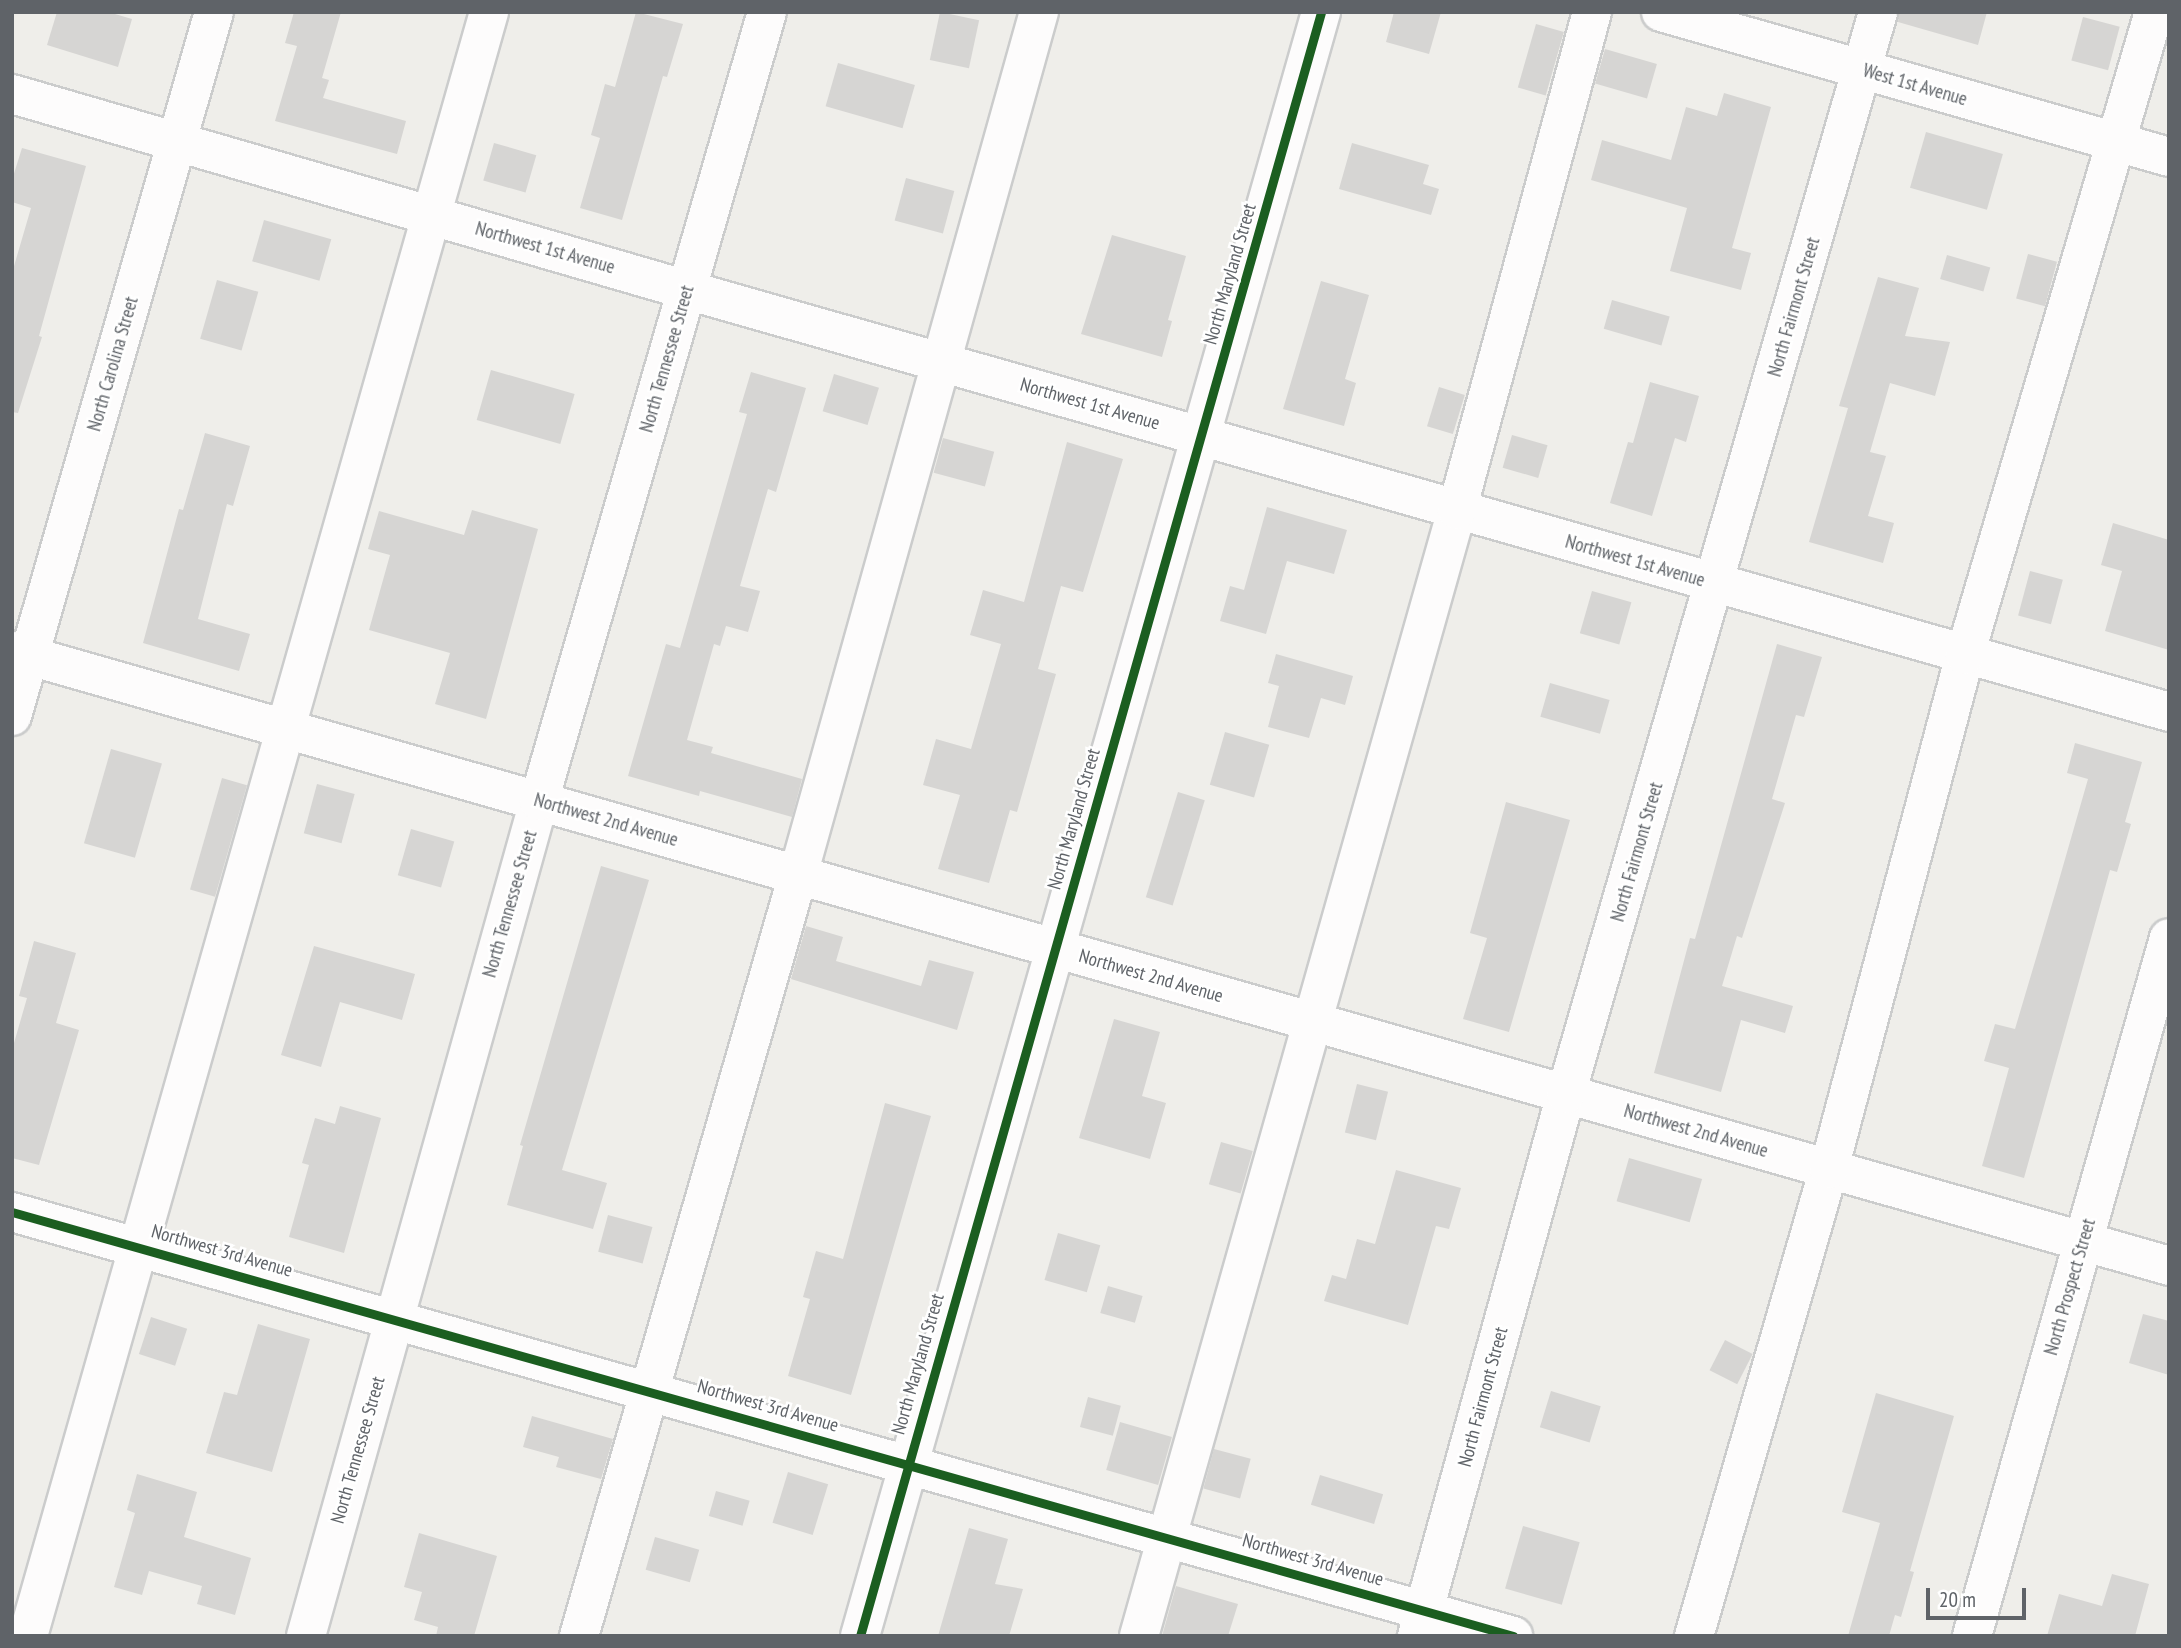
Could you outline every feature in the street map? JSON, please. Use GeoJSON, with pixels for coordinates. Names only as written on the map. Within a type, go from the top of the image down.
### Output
{"type":"FeatureCollection","features":[{"type":"Feature","properties":{"kind":"street","name":"North Carolina Street"},"geometry":{"type":"LineString","coordinates":[[12,716],[21,654],[214,12]]}},
{"type":"Feature","properties":{"kind":"street"},"geometry":{"type":"LineString","coordinates":[[28,1636],[489,12]]}},
{"type":"Feature","properties":{"kind":"street","name":"North Tennessee Street"},"geometry":{"type":"LineString","coordinates":[[306,1636],[539,801],[766,12]]}},
{"type":"Feature","properties":{"kind":"street"},"geometry":{"type":"LineString","coordinates":[[579,1636],[798,875],[1039,12]]}},
{"type":"Feature","properties":{"kind":"street","name":"North Maryland Street"},"geometry":{"type":"LineString","coordinates":[[860,1636],[1321,12]]}},
{"type":"Feature","properties":{"kind":"street"},"geometry":{"type":"LineString","coordinates":[[1139,1636],[1310,1021],[1457,510],[1592,12]]}},
{"type":"Feature","properties":{"kind":"street","name":"West 1st Avenue"},"geometry":{"type":"LineString","coordinates":[[1661,12],[2169,157]]}},
{"type":"Feature","properties":{"kind":"street","name":"North Fairmont Street"},"geometry":{"type":"LineString","coordinates":[[1420,1623],[1566,1094],[1878,12]]}},
{"type":"Feature","properties":{"kind":"street"},"geometry":{"type":"LineString","coordinates":[[1693,1636],[1829,1169],[1965,655],[2154,12]]}},
{"type":"Feature","properties":{"kind":"street","name":"Northwest 1st Avenue"},"geometry":{"type":"LineString","coordinates":[[12,94],[687,290],[2169,712]]}},
{"type":"Feature","properties":{"kind":"street","name":"Northwest 2nd Avenue"},"geometry":{"type":"LineString","coordinates":[[21,654],[2169,1266]]}},
{"type":"Feature","properties":{"kind":"street","name":"North Prospect Street"},"geometry":{"type":"LineString","coordinates":[[1972,1636],[2169,938]]}},
{"type":"Feature","properties":{"kind":"street","name":"Northwest 3rd Avenue"},"geometry":{"type":"LineString","coordinates":[[12,1212],[395,1317],[1168,1537],[1420,1623],[1513,1636]]}},
{"type":"Feature","properties":{"kind":"building"},"geometry":{"type":"Polygon","coordinates":[[[57,12],[108,12],[132,19],[118,67],[47,45],[57,12]]]}},
{"type":"Feature","properties":{"kind":"building"},"geometry":{"type":"Polygon","coordinates":[[[294,12],[341,12],[322,78],[329,80],[323,98],[406,121],[397,154],[275,121],[297,46],[285,43],[294,12]]]}},
{"type":"Feature","properties":{"kind":"building"},"geometry":{"type":"Polygon","coordinates":[[[636,12],[683,24],[667,77],[663,76],[622,220],[580,208],[600,138],[591,135],[605,84],[615,87],[636,12]]]}},
{"type":"Feature","properties":{"kind":"building"},"geometry":{"type":"Polygon","coordinates":[[[940,12],[979,20],[969,68],[930,60],[940,12]]]}},
{"type":"Feature","properties":{"kind":"building"},"geometry":{"type":"Polygon","coordinates":[[[1394,12],[1441,12],[1429,54],[1386,42],[1394,12]]]}},
{"type":"Feature","properties":{"kind":"building"},"geometry":{"type":"Polygon","coordinates":[[[1899,12],[1987,12],[1978,45],[1898,22],[1899,12]]]}},
{"type":"Feature","properties":{"kind":"building"},"geometry":{"type":"Polygon","coordinates":[[[2083,17],[2120,27],[2108,70],[2071,60],[2083,17]]]}},
{"type":"Feature","properties":{"kind":"building"},"geometry":{"type":"Polygon","coordinates":[[[1536,24],[1564,32],[1546,95],[1518,87],[1536,24]]]}},
{"type":"Feature","properties":{"kind":"building"},"geometry":{"type":"Polygon","coordinates":[[[1605,49],[1657,64],[1647,98],[1595,84],[1605,49]]]}},
{"type":"Feature","properties":{"kind":"building"},"geometry":{"type":"Polygon","coordinates":[[[838,63],[915,85],[902,128],[826,106],[838,63]]]}},
{"type":"Feature","properties":{"kind":"building"},"geometry":{"type":"Polygon","coordinates":[[[1724,93],[1771,107],[1732,248],[1751,253],[1741,290],[1670,271],[1687,208],[1591,180],[1602,140],[1671,160],[1686,107],[1717,116],[1724,93]]]}},
{"type":"Feature","properties":{"kind":"building"},"geometry":{"type":"Polygon","coordinates":[[[1926,132],[2003,154],[1987,210],[1910,188],[1926,132]]]}},
{"type":"Feature","properties":{"kind":"building"},"geometry":{"type":"Polygon","coordinates":[[[494,143],[536,155],[526,193],[483,180],[494,143]]]}},
{"type":"Feature","properties":{"kind":"building"},"geometry":{"type":"Polygon","coordinates":[[[1352,143],[1429,165],[1423,184],[1439,189],[1431,215],[1339,189],[1352,143]]]}},
{"type":"Feature","properties":{"kind":"building"},"geometry":{"type":"Polygon","coordinates":[[[22,148],[86,166],[39,336],[42,337],[18,413],[12,412],[12,273],[31,208],[12,202],[12,180],[22,148]]]}},
{"type":"Feature","properties":{"kind":"building"},"geometry":{"type":"Polygon","coordinates":[[[906,178],[954,191],[943,233],[895,221],[906,178]]]}},
{"type":"Feature","properties":{"kind":"building"},"geometry":{"type":"Polygon","coordinates":[[[264,220],[331,239],[319,281],[252,261],[264,220]]]}},
{"type":"Feature","properties":{"kind":"building"},"geometry":{"type":"Polygon","coordinates":[[[1112,235],[1186,256],[1168,320],[1172,321],[1162,357],[1081,334],[1112,235]]]}},
{"type":"Feature","properties":{"kind":"building"},"geometry":{"type":"Polygon","coordinates":[[[2028,254],[2057,262],[2045,306],[2016,298],[2028,254]]]}},
{"type":"Feature","properties":{"kind":"building"},"geometry":{"type":"Polygon","coordinates":[[[1947,255],[1990,267],[1983,291],[1940,279],[1947,255]]]}},
{"type":"Feature","properties":{"kind":"building"},"geometry":{"type":"Polygon","coordinates":[[[1878,277],[1919,288],[1905,336],[1950,342],[1935,396],[1890,383],[1870,452],[1886,456],[1868,516],[1894,523],[1883,563],[1809,542],[1848,408],[1839,406],[1878,277]]]}},
{"type":"Feature","properties":{"kind":"building"},"geometry":{"type":"Polygon","coordinates":[[[217,280],[258,292],[242,350],[200,339],[217,280]]]}},
{"type":"Feature","properties":{"kind":"building"},"geometry":{"type":"Polygon","coordinates":[[[1321,281],[1369,295],[1345,379],[1356,383],[1344,426],[1283,409],[1321,281]]]}},
{"type":"Feature","properties":{"kind":"building"},"geometry":{"type":"Polygon","coordinates":[[[1612,300],[1670,317],[1661,345],[1604,329],[1612,300]]]}},
{"type":"Feature","properties":{"kind":"building"},"geometry":{"type":"Polygon","coordinates":[[[491,370],[575,394],[560,444],[477,420],[491,370]]]}},
{"type":"Feature","properties":{"kind":"building"},"geometry":{"type":"Polygon","coordinates":[[[751,372],[806,388],[776,492],[768,489],[740,586],[760,591],[748,632],[726,626],[720,646],[714,644],[687,740],[713,747],[711,753],[802,779],[792,817],[700,791],[699,796],[628,776],[666,644],[680,648],[747,414],[739,412],[751,372]]]}},
{"type":"Feature","properties":{"kind":"building"},"geometry":{"type":"Polygon","coordinates":[[[834,374],[879,388],[868,425],[823,411],[834,374]]]}},
{"type":"Feature","properties":{"kind":"building"},"geometry":{"type":"Polygon","coordinates":[[[1650,382],[1699,396],[1686,442],[1675,438],[1652,516],[1610,503],[1628,442],[1633,443],[1650,382]]]}},
{"type":"Feature","properties":{"kind":"building"},"geometry":{"type":"Polygon","coordinates":[[[1439,387],[1465,395],[1453,434],[1427,426],[1439,387]]]}},
{"type":"Feature","properties":{"kind":"building"},"geometry":{"type":"Polygon","coordinates":[[[205,433],[250,446],[233,506],[227,504],[198,619],[250,634],[239,671],[143,643],[179,509],[183,510],[205,433]]]}},
{"type":"Feature","properties":{"kind":"building"},"geometry":{"type":"Polygon","coordinates":[[[1512,435],[1548,445],[1538,478],[1503,468],[1512,435]]]}},
{"type":"Feature","properties":{"kind":"building"},"geometry":{"type":"Polygon","coordinates":[[[943,438],[994,452],[985,486],[934,473],[943,438]]]}},
{"type":"Feature","properties":{"kind":"building"},"geometry":{"type":"Polygon","coordinates":[[[1067,442],[1123,459],[1083,592],[1061,586],[1038,669],[1056,674],[1017,812],[1010,810],[989,883],[938,869],[960,795],[923,785],[936,739],[971,749],[1001,644],[970,635],[983,590],[1024,602],[1067,442]]]}},
{"type":"Feature","properties":{"kind":"building"},"geometry":{"type":"Polygon","coordinates":[[[1267,507],[1347,530],[1334,574],[1287,561],[1266,634],[1220,621],[1230,586],[1244,590],[1267,507]]]}},
{"type":"Feature","properties":{"kind":"building"},"geometry":{"type":"Polygon","coordinates":[[[472,510],[538,529],[486,719],[435,704],[450,653],[369,630],[390,555],[368,549],[379,511],[464,535],[472,510]]]}},
{"type":"Feature","properties":{"kind":"building"},"geometry":{"type":"Polygon","coordinates":[[[2113,523],[2169,540],[2169,650],[2105,631],[2122,571],[2101,565],[2113,523]]]}},
{"type":"Feature","properties":{"kind":"building"},"geometry":{"type":"Polygon","coordinates":[[[2030,571],[2063,580],[2051,624],[2018,615],[2030,571]]]}},
{"type":"Feature","properties":{"kind":"building"},"geometry":{"type":"Polygon","coordinates":[[[1592,591],[1631,602],[1619,645],[1580,633],[1592,591]]]}},
{"type":"Feature","properties":{"kind":"building"},"geometry":{"type":"Polygon","coordinates":[[[1777,644],[1822,657],[1804,717],[1796,715],[1772,799],[1785,803],[1742,938],[1737,936],[1722,986],[1793,1006],[1785,1033],[1741,1020],[1721,1092],[1654,1073],[1690,938],[1695,939],[1777,644]]]}},
{"type":"Feature","properties":{"kind":"building"},"geometry":{"type":"Polygon","coordinates":[[[1276,654],[1353,676],[1345,705],[1321,698],[1309,738],[1268,727],[1279,686],[1268,683],[1276,654]]]}},
{"type":"Feature","properties":{"kind":"building"},"geometry":{"type":"Polygon","coordinates":[[[1550,683],[1610,700],[1600,734],[1540,717],[1550,683]]]}},
{"type":"Feature","properties":{"kind":"building"},"geometry":{"type":"Polygon","coordinates":[[[1225,732],[1269,745],[1254,798],[1210,785],[1225,732]]]}},
{"type":"Feature","properties":{"kind":"building"},"geometry":{"type":"Polygon","coordinates":[[[2075,743],[2142,762],[2125,822],[2131,824],[2117,872],[2110,870],[2024,1178],[1982,1166],[2009,1068],[1984,1061],[1995,1024],[2015,1029],[2088,779],[2067,773],[2075,743]]]}},
{"type":"Feature","properties":{"kind":"building"},"geometry":{"type":"Polygon","coordinates":[[[111,749],[162,764],[135,858],[84,843],[111,749]]]}},
{"type":"Feature","properties":{"kind":"building"},"geometry":{"type":"Polygon","coordinates":[[[222,778],[247,785],[215,897],[190,890],[222,778]]]}},
{"type":"Feature","properties":{"kind":"building"},"geometry":{"type":"Polygon","coordinates":[[[317,784],[355,794],[341,843],[304,833],[317,784]]]}},
{"type":"Feature","properties":{"kind":"building"},"geometry":{"type":"Polygon","coordinates":[[[1178,792],[1205,800],[1173,905],[1146,897],[1178,792]]]}},
{"type":"Feature","properties":{"kind":"building"},"geometry":{"type":"Polygon","coordinates":[[[1506,802],[1570,820],[1509,1032],[1463,1019],[1487,938],[1470,933],[1506,802]]]}},
{"type":"Feature","properties":{"kind":"building"},"geometry":{"type":"Polygon","coordinates":[[[411,829],[454,841],[441,888],[398,875],[411,829]]]}},
{"type":"Feature","properties":{"kind":"building"},"geometry":{"type":"Polygon","coordinates":[[[601,866],[649,880],[562,1170],[607,1183],[593,1229],[507,1205],[523,1146],[520,1145],[601,866]]]}},
{"type":"Feature","properties":{"kind":"building"},"geometry":{"type":"Polygon","coordinates":[[[806,926],[843,937],[836,961],[921,986],[929,960],[974,972],[957,1030],[791,979],[806,926]]]}},
{"type":"Feature","properties":{"kind":"building"},"geometry":{"type":"Polygon","coordinates":[[[34,941],[76,953],[56,1023],[79,1030],[39,1165],[12,1158],[12,1050],[27,998],[19,996],[34,941]]]}},
{"type":"Feature","properties":{"kind":"building"},"geometry":{"type":"Polygon","coordinates":[[[314,946],[415,974],[402,1020],[340,1002],[321,1067],[281,1055],[314,946]]]}},
{"type":"Feature","properties":{"kind":"building"},"geometry":{"type":"Polygon","coordinates":[[[1114,1019],[1160,1032],[1142,1096],[1166,1103],[1150,1159],[1079,1138],[1114,1019]]]}},
{"type":"Feature","properties":{"kind":"building"},"geometry":{"type":"Polygon","coordinates":[[[1357,1084],[1388,1092],[1376,1140],[1345,1133],[1357,1084]]]}},
{"type":"Feature","properties":{"kind":"building"},"geometry":{"type":"Polygon","coordinates":[[[885,1103],[931,1116],[851,1395],[788,1376],[810,1299],[803,1297],[816,1251],[843,1259],[885,1103]]]}},
{"type":"Feature","properties":{"kind":"building"},"geometry":{"type":"Polygon","coordinates":[[[340,1106],[381,1118],[344,1253],[289,1237],[309,1165],[302,1163],[315,1118],[335,1124],[340,1106]]]}},
{"type":"Feature","properties":{"kind":"building"},"geometry":{"type":"Polygon","coordinates":[[[1221,1142],[1253,1151],[1241,1193],[1209,1184],[1221,1142]]]}},
{"type":"Feature","properties":{"kind":"building"},"geometry":{"type":"Polygon","coordinates":[[[1629,1158],[1702,1179],[1690,1222],[1617,1201],[1629,1158]]]}},
{"type":"Feature","properties":{"kind":"building"},"geometry":{"type":"Polygon","coordinates":[[[1396,1170],[1461,1188],[1449,1229],[1436,1226],[1408,1325],[1324,1301],[1332,1275],[1346,1279],[1357,1239],[1375,1244],[1396,1170]]]}},
{"type":"Feature","properties":{"kind":"building"},"geometry":{"type":"Polygon","coordinates":[[[608,1215],[652,1227],[643,1264],[598,1252],[608,1215]]]}},
{"type":"Feature","properties":{"kind":"building"},"geometry":{"type":"Polygon","coordinates":[[[1058,1233],[1100,1245],[1087,1292],[1044,1280],[1058,1233]]]}},
{"type":"Feature","properties":{"kind":"building"},"geometry":{"type":"Polygon","coordinates":[[[1108,1286],[1143,1296],[1135,1323],[1100,1313],[1108,1286]]]}},
{"type":"Feature","properties":{"kind":"building"},"geometry":{"type":"Polygon","coordinates":[[[2143,1314],[2169,1321],[2169,1375],[2129,1363],[2143,1314]]]}},
{"type":"Feature","properties":{"kind":"building"},"geometry":{"type":"Polygon","coordinates":[[[151,1317],[187,1329],[175,1366],[139,1354],[151,1317]]]}},
{"type":"Feature","properties":{"kind":"building"},"geometry":{"type":"Polygon","coordinates":[[[258,1324],[310,1339],[272,1472],[206,1453],[224,1392],[237,1395],[258,1324]]]}},
{"type":"Feature","properties":{"kind":"building"},"geometry":{"type":"Polygon","coordinates":[[[1725,1340],[1753,1354],[1737,1384],[1710,1370],[1725,1340]]]}},
{"type":"Feature","properties":{"kind":"building"},"geometry":{"type":"Polygon","coordinates":[[[1551,1391],[1601,1406],[1590,1443],[1540,1427],[1551,1391]]]}},
{"type":"Feature","properties":{"kind":"building"},"geometry":{"type":"Polygon","coordinates":[[[1876,1393],[1954,1416],[1910,1571],[1914,1572],[1901,1617],[1895,1615],[1889,1636],[1848,1636],[1880,1523],[1842,1512],[1876,1393]]]}},
{"type":"Feature","properties":{"kind":"building"},"geometry":{"type":"Polygon","coordinates":[[[1088,1397],[1121,1406],[1113,1436],[1080,1427],[1088,1397]]]}},
{"type":"Feature","properties":{"kind":"building"},"geometry":{"type":"Polygon","coordinates":[[[532,1416],[613,1439],[601,1479],[556,1467],[559,1457],[523,1447],[532,1416]]]}},
{"type":"Feature","properties":{"kind":"building"},"geometry":{"type":"Polygon","coordinates":[[[1120,1422],[1172,1437],[1158,1485],[1106,1470],[1120,1422]]]}},
{"type":"Feature","properties":{"kind":"building"},"geometry":{"type":"Polygon","coordinates":[[[1214,1449],[1251,1459],[1240,1498],[1203,1489],[1214,1449]]]}},
{"type":"Feature","properties":{"kind":"building"},"geometry":{"type":"Polygon","coordinates":[[[788,1472],[828,1484],[813,1535],[773,1523],[788,1472]]]}},
{"type":"Feature","properties":{"kind":"building"},"geometry":{"type":"Polygon","coordinates":[[[137,1474],[197,1492],[184,1537],[251,1558],[235,1615],[197,1604],[202,1586],[149,1571],[142,1595],[114,1587],[135,1513],[127,1510],[137,1474]]]}},
{"type":"Feature","properties":{"kind":"building"},"geometry":{"type":"Polygon","coordinates":[[[1320,1475],[1383,1494],[1374,1524],[1311,1505],[1320,1475]]]}},
{"type":"Feature","properties":{"kind":"building"},"geometry":{"type":"Polygon","coordinates":[[[716,1491],[750,1501],[742,1526],[709,1516],[716,1491]]]}},
{"type":"Feature","properties":{"kind":"building"},"geometry":{"type":"Polygon","coordinates":[[[1523,1526],[1580,1542],[1562,1605],[1505,1588],[1523,1526]]]}},
{"type":"Feature","properties":{"kind":"building"},"geometry":{"type":"Polygon","coordinates":[[[969,1528],[1008,1539],[995,1584],[1023,1589],[1009,1636],[938,1636],[969,1528]]]}},
{"type":"Feature","properties":{"kind":"building"},"geometry":{"type":"Polygon","coordinates":[[[419,1533],[497,1556],[474,1636],[436,1636],[438,1627],[414,1620],[422,1592],[404,1587],[419,1533]]]}},
{"type":"Feature","properties":{"kind":"building"},"geometry":{"type":"Polygon","coordinates":[[[655,1537],[699,1550],[690,1582],[646,1570],[655,1537]]]}},
{"type":"Feature","properties":{"kind":"building"},"geometry":{"type":"Polygon","coordinates":[[[2112,1574],[2149,1584],[2135,1636],[2047,1636],[2059,1594],[2102,1606],[2112,1574]]]}},
{"type":"Feature","properties":{"kind":"building"},"geometry":{"type":"Polygon","coordinates":[[[1176,1586],[1238,1604],[1228,1636],[1162,1636],[1176,1586]]]}},
{"type":"Feature","properties":{"kind":"cycle path"},"geometry":{"type":"LineString","coordinates":[[860,1636],[1321,12]]}},
{"type":"Feature","properties":{"kind":"cycle path"},"geometry":{"type":"LineString","coordinates":[[12,1212],[1513,1636]]}}]}
